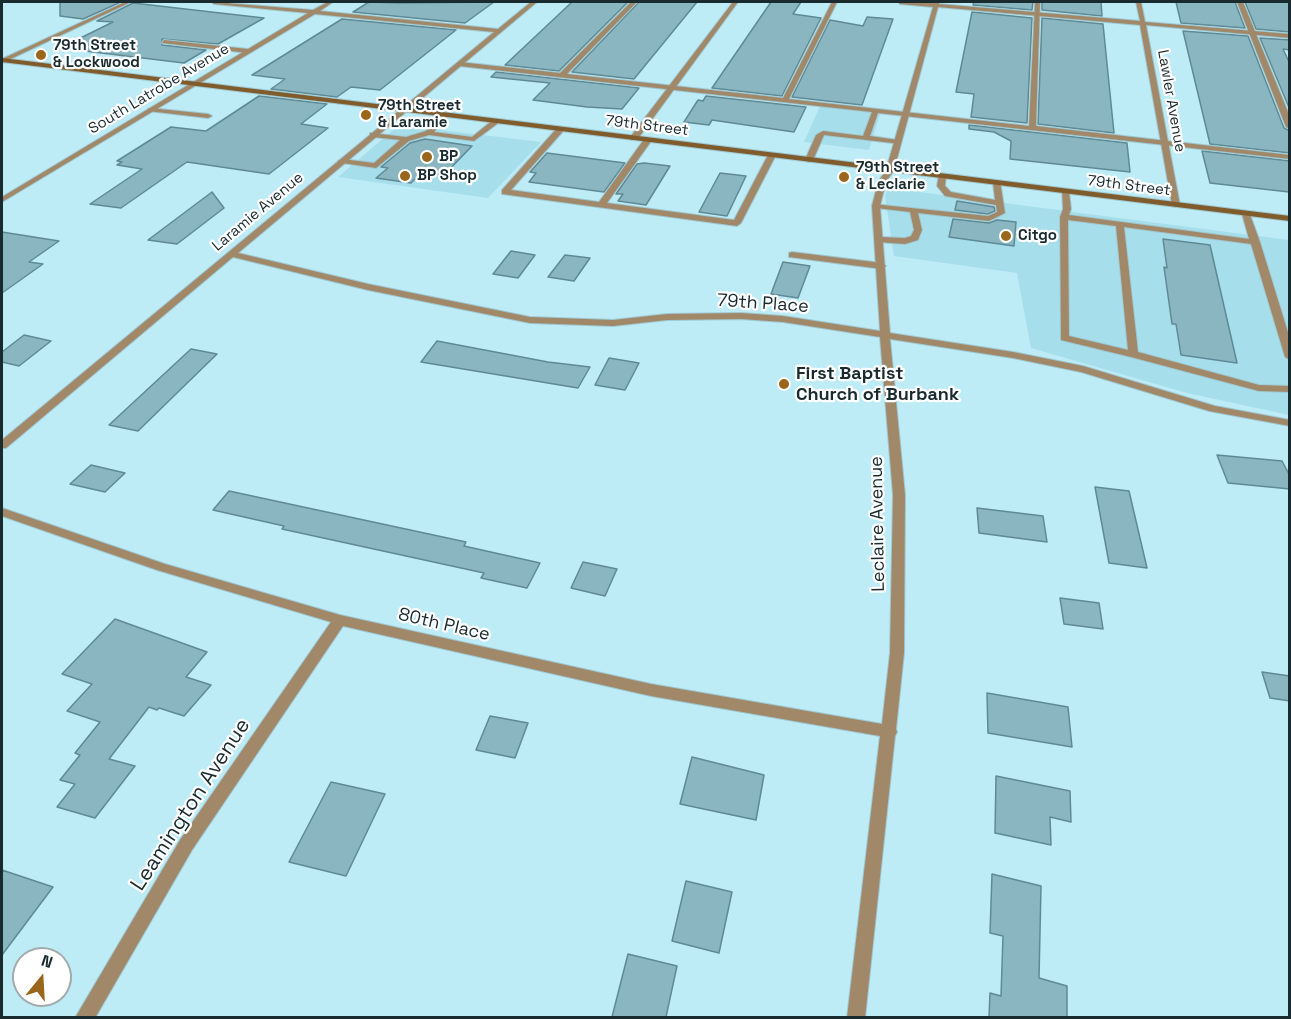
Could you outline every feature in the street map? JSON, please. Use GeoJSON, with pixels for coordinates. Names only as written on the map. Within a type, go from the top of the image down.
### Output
{"type":"FeatureCollection","features":[{"type":"Feature","properties":{"kind":"main road","name":"79th Street"},"geometry":{"type":"LineString","coordinates":[[2,60],[1290,219]]}},
{"type":"Feature","properties":{"kind":"street"},"geometry":{"type":"LineString","coordinates":[[2,60],[128,2]]}},
{"type":"Feature","properties":{"kind":"street"},"geometry":{"type":"LineString","coordinates":[[214,2],[498,31]]}},
{"type":"Feature","properties":{"kind":"street","name":"South Latrobe Avenue"},"geometry":{"type":"LineString","coordinates":[[2,200],[331,2]]}},
{"type":"Feature","properties":{"kind":"street","name":"Laramie Avenue"},"geometry":{"type":"LineString","coordinates":[[2,445],[534,2]]}},
{"type":"Feature","properties":{"kind":"street"},"geometry":{"type":"LineString","coordinates":[[562,75],[634,2]]}},
{"type":"Feature","properties":{"kind":"street"},"geometry":{"type":"LineString","coordinates":[[634,138],[735,2]]}},
{"type":"Feature","properties":{"kind":"street"},"geometry":{"type":"LineString","coordinates":[[785,100],[835,2]]}},
{"type":"Feature","properties":{"kind":"street"},"geometry":{"type":"LineString","coordinates":[[900,2],[937,3],[1290,36]]}},
{"type":"Feature","properties":{"kind":"street"},"geometry":{"type":"LineString","coordinates":[[1032,128],[1038,2]]}},
{"type":"Feature","properties":{"kind":"street","name":"Lawler Avenue"},"geometry":{"type":"LineString","coordinates":[[1139,2],[1176,205]]}},
{"type":"Feature","properties":{"kind":"street"},"geometry":{"type":"LineString","coordinates":[[1240,2],[1290,127]]}},
{"type":"Feature","properties":{"kind":"street","name":"Leclaire Avenue"},"geometry":{"type":"LineString","coordinates":[[856,1017],[890,732],[897,653],[899,495],[876,206],[882,182],[890,170],[937,3]]}},
{"type":"Feature","properties":{"kind":"street"},"geometry":{"type":"LineString","coordinates":[[165,42],[248,51]]}},
{"type":"Feature","properties":{"kind":"street"},"geometry":{"type":"LineString","coordinates":[[459,64],[1290,157]]}},
{"type":"Feature","properties":{"kind":"street"},"geometry":{"type":"LineString","coordinates":[[150,110],[208,116]]}},
{"type":"Feature","properties":{"kind":"street"},"geometry":{"type":"LineString","coordinates":[[866,138],[876,110]]}},
{"type":"Feature","properties":{"kind":"street"},"geometry":{"type":"LineString","coordinates":[[429,134],[445,115]]}},
{"type":"Feature","properties":{"kind":"street"},"geometry":{"type":"LineString","coordinates":[[342,161],[376,166],[406,139],[414,135],[429,134],[474,139],[497,121]]}},
{"type":"Feature","properties":{"kind":"street"},"geometry":{"type":"LineString","coordinates":[[561,129],[506,192],[737,224],[772,155]]}},
{"type":"Feature","properties":{"kind":"street"},"geometry":{"type":"LineString","coordinates":[[809,160],[823,133],[898,142]]}},
{"type":"Feature","properties":{"kind":"street"},"geometry":{"type":"LineString","coordinates":[[373,135],[406,139]]}},
{"type":"Feature","properties":{"kind":"street"},"geometry":{"type":"LineString","coordinates":[[602,204],[648,140]]}},
{"type":"Feature","properties":{"kind":"street"},"geometry":{"type":"LineString","coordinates":[[942,176],[942,186],[948,194],[999,203]]}},
{"type":"Feature","properties":{"kind":"street"},"geometry":{"type":"LineString","coordinates":[[876,206],[989,219],[1001,213],[998,183]]}},
{"type":"Feature","properties":{"kind":"street"},"geometry":{"type":"LineString","coordinates":[[1065,191],[1067,209],[1064,218],[1064,338],[1259,388],[1290,389]]}},
{"type":"Feature","properties":{"kind":"street"},"geometry":{"type":"LineString","coordinates":[[880,240],[905,241],[915,238],[918,230],[914,212]]}},
{"type":"Feature","properties":{"kind":"street"},"geometry":{"type":"LineString","coordinates":[[1246,214],[1290,357]]}},
{"type":"Feature","properties":{"kind":"street"},"geometry":{"type":"LineString","coordinates":[[1064,218],[1256,242]]}},
{"type":"Feature","properties":{"kind":"street"},"geometry":{"type":"LineString","coordinates":[[1120,225],[1133,354]]}},
{"type":"Feature","properties":{"kind":"street","name":"79th Place"},"geometry":{"type":"LineString","coordinates":[[230,254],[368,287],[530,320],[613,322],[667,317],[741,316],[783,319],[1051,361],[1213,409],[1290,423]]}},
{"type":"Feature","properties":{"kind":"street"},"geometry":{"type":"LineString","coordinates":[[792,255],[882,266]]}},
{"type":"Feature","properties":{"kind":"street","name":"80th Place"},"geometry":{"type":"LineString","coordinates":[[2,512],[162,567],[340,620],[651,690],[890,732]]}},
{"type":"Feature","properties":{"kind":"street","name":"Leamington Avenue"},"geometry":{"type":"LineString","coordinates":[[84,1017],[186,845],[340,620]]}},
{"type":"Feature","properties":{"kind":"shaded area"},"geometry":{"type":"Polygon","coordinates":[[[821,104],[881,111],[869,150],[804,142],[821,104]]]}},
{"type":"Feature","properties":{"kind":"shaded area"},"geometry":{"type":"Polygon","coordinates":[[[399,125],[541,142],[488,198],[338,177],[399,125]]]}},
{"type":"Feature","properties":{"kind":"shaded area"},"geometry":{"type":"Polygon","coordinates":[[[888,188],[1289,240],[1289,415],[1187,393],[1031,348],[1017,273],[894,256],[885,196],[888,188]]]}},
{"type":"Feature","properties":{"kind":"building"},"geometry":{"type":"Polygon","coordinates":[[[60,2],[121,2],[83,19],[60,16],[60,2]]]}},
{"type":"Feature","properties":{"kind":"building"},"geometry":{"type":"Polygon","coordinates":[[[369,2],[494,2],[465,23],[353,12],[369,2]]]}},
{"type":"Feature","properties":{"kind":"building"},"geometry":{"type":"Polygon","coordinates":[[[572,2],[628,2],[559,71],[505,65],[572,2]]]}},
{"type":"Feature","properties":{"kind":"building"},"geometry":{"type":"Polygon","coordinates":[[[639,2],[697,2],[634,79],[572,72],[639,2]]]}},
{"type":"Feature","properties":{"kind":"building"},"geometry":{"type":"Polygon","coordinates":[[[771,2],[801,2],[793,14],[821,18],[782,96],[712,88],[771,2]]]}},
{"type":"Feature","properties":{"kind":"building"},"geometry":{"type":"Polygon","coordinates":[[[974,2],[1033,2],[1032,10],[973,5],[974,2]]]}},
{"type":"Feature","properties":{"kind":"building"},"geometry":{"type":"Polygon","coordinates":[[[1042,2],[1101,2],[1102,16],[1042,10],[1042,2]]]}},
{"type":"Feature","properties":{"kind":"building"},"geometry":{"type":"Polygon","coordinates":[[[1176,2],[1235,2],[1245,28],[1181,23],[1176,2]]]}},
{"type":"Feature","properties":{"kind":"building"},"geometry":{"type":"Polygon","coordinates":[[[1245,2],[1290,2],[1290,32],[1256,29],[1245,2]]]}},
{"type":"Feature","properties":{"kind":"building"},"geometry":{"type":"Polygon","coordinates":[[[133,3],[264,18],[218,44],[162,39],[162,45],[206,50],[184,63],[60,48],[113,22],[97,21],[133,3]]]}},
{"type":"Feature","properties":{"kind":"building"},"geometry":{"type":"Polygon","coordinates":[[[972,12],[1032,18],[1027,123],[971,117],[974,94],[956,92],[972,12]]]}},
{"type":"Feature","properties":{"kind":"building"},"geometry":{"type":"Polygon","coordinates":[[[867,17],[893,19],[862,105],[792,97],[830,20],[863,26],[867,17]]]}},
{"type":"Feature","properties":{"kind":"building"},"geometry":{"type":"Polygon","coordinates":[[[1042,18],[1103,24],[1114,133],[1038,124],[1042,18]]]}},
{"type":"Feature","properties":{"kind":"building"},"geometry":{"type":"Polygon","coordinates":[[[342,19],[456,30],[380,90],[351,87],[337,97],[271,89],[285,79],[252,75],[342,19]]]}},
{"type":"Feature","properties":{"kind":"building"},"geometry":{"type":"Polygon","coordinates":[[[1183,31],[1248,36],[1284,128],[1290,131],[1290,153],[1210,144],[1183,31]]]}},
{"type":"Feature","properties":{"kind":"building"},"geometry":{"type":"Polygon","coordinates":[[[1260,38],[1290,40],[1290,50],[1283,49],[1290,64],[1290,110],[1260,38]]]}},
{"type":"Feature","properties":{"kind":"building"},"geometry":{"type":"Polygon","coordinates":[[[496,72],[639,88],[622,109],[587,107],[533,100],[550,83],[491,77],[496,72]]]}},
{"type":"Feature","properties":{"kind":"building"},"geometry":{"type":"Polygon","coordinates":[[[259,96],[327,104],[301,124],[328,128],[269,174],[187,162],[121,208],[90,204],[142,169],[117,165],[122,162],[117,161],[171,127],[206,131],[259,96]]]}},
{"type":"Feature","properties":{"kind":"building"},"geometry":{"type":"Polygon","coordinates":[[[706,96],[806,107],[794,132],[712,120],[709,125],[684,122],[698,100],[703,101],[706,96]]]}},
{"type":"Feature","properties":{"kind":"building"},"geometry":{"type":"Polygon","coordinates":[[[969,125],[1127,143],[1130,172],[1010,159],[1011,141],[994,132],[969,129],[969,125]]]}},
{"type":"Feature","properties":{"kind":"building","name":"BP"},"geometry":{"type":"Polygon","coordinates":[[[425,139],[472,146],[444,175],[433,174],[427,180],[416,178],[411,183],[376,178],[388,168],[381,167],[410,143],[425,139]]]}},
{"type":"Feature","properties":{"kind":"building"},"geometry":{"type":"Polygon","coordinates":[[[1202,151],[1290,161],[1289,192],[1210,183],[1202,151]]]}},
{"type":"Feature","properties":{"kind":"building"},"geometry":{"type":"Polygon","coordinates":[[[547,153],[625,163],[604,192],[529,182],[536,173],[530,172],[547,153]]]}},
{"type":"Feature","properties":{"kind":"building"},"geometry":{"type":"Polygon","coordinates":[[[637,164],[670,166],[646,205],[618,201],[623,194],[616,194],[637,164]]]}},
{"type":"Feature","properties":{"kind":"building"},"geometry":{"type":"Polygon","coordinates":[[[720,173],[746,176],[727,216],[699,212],[720,173]]]}},
{"type":"Feature","properties":{"kind":"building"},"geometry":{"type":"Polygon","coordinates":[[[212,192],[224,208],[177,244],[148,240],[212,192]]]}},
{"type":"Feature","properties":{"kind":"building"},"geometry":{"type":"Polygon","coordinates":[[[957,201],[994,207],[995,211],[988,214],[955,210],[957,201]]]}},
{"type":"Feature","properties":{"kind":"building"},"geometry":{"type":"Polygon","coordinates":[[[953,219],[989,223],[997,220],[1016,222],[1014,246],[949,237],[953,219]]]}},
{"type":"Feature","properties":{"kind":"building"},"geometry":{"type":"Polygon","coordinates":[[[2,232],[59,241],[29,262],[43,264],[2,293],[2,232]]]}},
{"type":"Feature","properties":{"kind":"building"},"geometry":{"type":"Polygon","coordinates":[[[1163,239],[1210,245],[1237,363],[1181,355],[1176,324],[1172,324],[1164,267],[1167,268],[1163,239]]]}},
{"type":"Feature","properties":{"kind":"building"},"geometry":{"type":"Polygon","coordinates":[[[511,251],[535,255],[518,278],[493,274],[511,251]]]}},
{"type":"Feature","properties":{"kind":"building"},"geometry":{"type":"Polygon","coordinates":[[[565,255],[590,258],[574,281],[548,277],[565,255]]]}},
{"type":"Feature","properties":{"kind":"building"},"geometry":{"type":"Polygon","coordinates":[[[783,262],[810,266],[798,298],[771,294],[783,262]]]}},
{"type":"Feature","properties":{"kind":"building"},"geometry":{"type":"Polygon","coordinates":[[[24,335],[51,341],[19,366],[2,362],[2,352],[24,335]]]}},
{"type":"Feature","properties":{"kind":"building"},"geometry":{"type":"Polygon","coordinates":[[[437,341],[548,362],[590,367],[578,388],[421,362],[437,341]]]}},
{"type":"Feature","properties":{"kind":"building"},"geometry":{"type":"Polygon","coordinates":[[[191,349],[217,354],[138,431],[109,425],[191,349]]]}},
{"type":"Feature","properties":{"kind":"building"},"geometry":{"type":"Polygon","coordinates":[[[609,358],[639,363],[625,390],[595,385],[609,358]]]}},
{"type":"Feature","properties":{"kind":"building"},"geometry":{"type":"Polygon","coordinates":[[[1217,455],[1282,461],[1290,476],[1290,489],[1228,483],[1217,455]]]}},
{"type":"Feature","properties":{"kind":"building"},"geometry":{"type":"Polygon","coordinates":[[[91,465],[125,473],[105,492],[70,484],[91,465]]]}},
{"type":"Feature","properties":{"kind":"building"},"geometry":{"type":"Polygon","coordinates":[[[1095,487],[1129,491],[1147,568],[1109,563],[1095,487]]]}},
{"type":"Feature","properties":{"kind":"building"},"geometry":{"type":"Polygon","coordinates":[[[229,491],[466,542],[464,546],[540,563],[527,588],[481,578],[484,573],[282,529],[284,526],[213,510],[229,491]]]}},
{"type":"Feature","properties":{"kind":"building"},"geometry":{"type":"Polygon","coordinates":[[[977,508],[1043,516],[1047,542],[979,533],[977,508]]]}},
{"type":"Feature","properties":{"kind":"building"},"geometry":{"type":"Polygon","coordinates":[[[583,562],[617,569],[605,596],[571,588],[583,562]]]}},
{"type":"Feature","properties":{"kind":"building"},"geometry":{"type":"Polygon","coordinates":[[[1060,598],[1099,603],[1103,629],[1064,624],[1060,598]]]}},
{"type":"Feature","properties":{"kind":"building"},"geometry":{"type":"Polygon","coordinates":[[[115,619],[207,652],[186,677],[211,685],[184,716],[149,707],[109,759],[135,766],[95,818],[57,807],[75,784],[60,780],[80,755],[75,753],[100,722],[67,711],[92,684],[62,674],[115,619]]]}},
{"type":"Feature","properties":{"kind":"building"},"geometry":{"type":"Polygon","coordinates":[[[1262,672],[1290,676],[1290,701],[1270,698],[1262,672]]]}},
{"type":"Feature","properties":{"kind":"building"},"geometry":{"type":"Polygon","coordinates":[[[987,693],[1068,707],[1072,747],[988,733],[987,693]]]}},
{"type":"Feature","properties":{"kind":"building"},"geometry":{"type":"Polygon","coordinates":[[[490,716],[528,723],[515,758],[476,750],[490,716]]]}},
{"type":"Feature","properties":{"kind":"building"},"geometry":{"type":"Polygon","coordinates":[[[692,757],[764,775],[756,820],[680,804],[692,757]]]}},
{"type":"Feature","properties":{"kind":"building"},"geometry":{"type":"Polygon","coordinates":[[[996,776],[1070,791],[1071,822],[1050,817],[1051,845],[995,833],[996,776]]]}},
{"type":"Feature","properties":{"kind":"building"},"geometry":{"type":"Polygon","coordinates":[[[331,782],[385,794],[346,876],[289,862],[331,782]]]}},
{"type":"Feature","properties":{"kind":"building"},"geometry":{"type":"Polygon","coordinates":[[[2,870],[53,887],[2,955],[2,870]]]}},
{"type":"Feature","properties":{"kind":"building"},"geometry":{"type":"Polygon","coordinates":[[[992,874],[1041,886],[1039,978],[1067,986],[1067,1017],[989,1017],[990,993],[1001,996],[1003,936],[990,933],[992,874]]]}},
{"type":"Feature","properties":{"kind":"building"},"geometry":{"type":"Polygon","coordinates":[[[686,881],[732,892],[719,953],[672,941],[686,881]]]}},
{"type":"Feature","properties":{"kind":"building"},"geometry":{"type":"Polygon","coordinates":[[[628,954],[677,966],[666,1017],[612,1017],[628,954]]]}},
{"type":"Feature","properties":{"kind":"place","name":"79th Street & Lockwood"},"geometry":{"type":"Point","coordinates":[41,55]}},
{"type":"Feature","properties":{"kind":"place","name":"79th Street & Laramie"},"geometry":{"type":"Point","coordinates":[366,115]}},
{"type":"Feature","properties":{"kind":"place","name":"BP"},"geometry":{"type":"Point","coordinates":[427,157]}},
{"type":"Feature","properties":{"kind":"place","name":"BP Shop"},"geometry":{"type":"Point","coordinates":[405,176]}},
{"type":"Feature","properties":{"kind":"place","name":"79th Street & Leclarie"},"geometry":{"type":"Point","coordinates":[844,177]}},
{"type":"Feature","properties":{"kind":"place","name":"Citgo"},"geometry":{"type":"Point","coordinates":[1006,236]}},
{"type":"Feature","properties":{"kind":"place","name":"First Baptist Church of Burbank"},"geometry":{"type":"Point","coordinates":[784,384]}}]}
